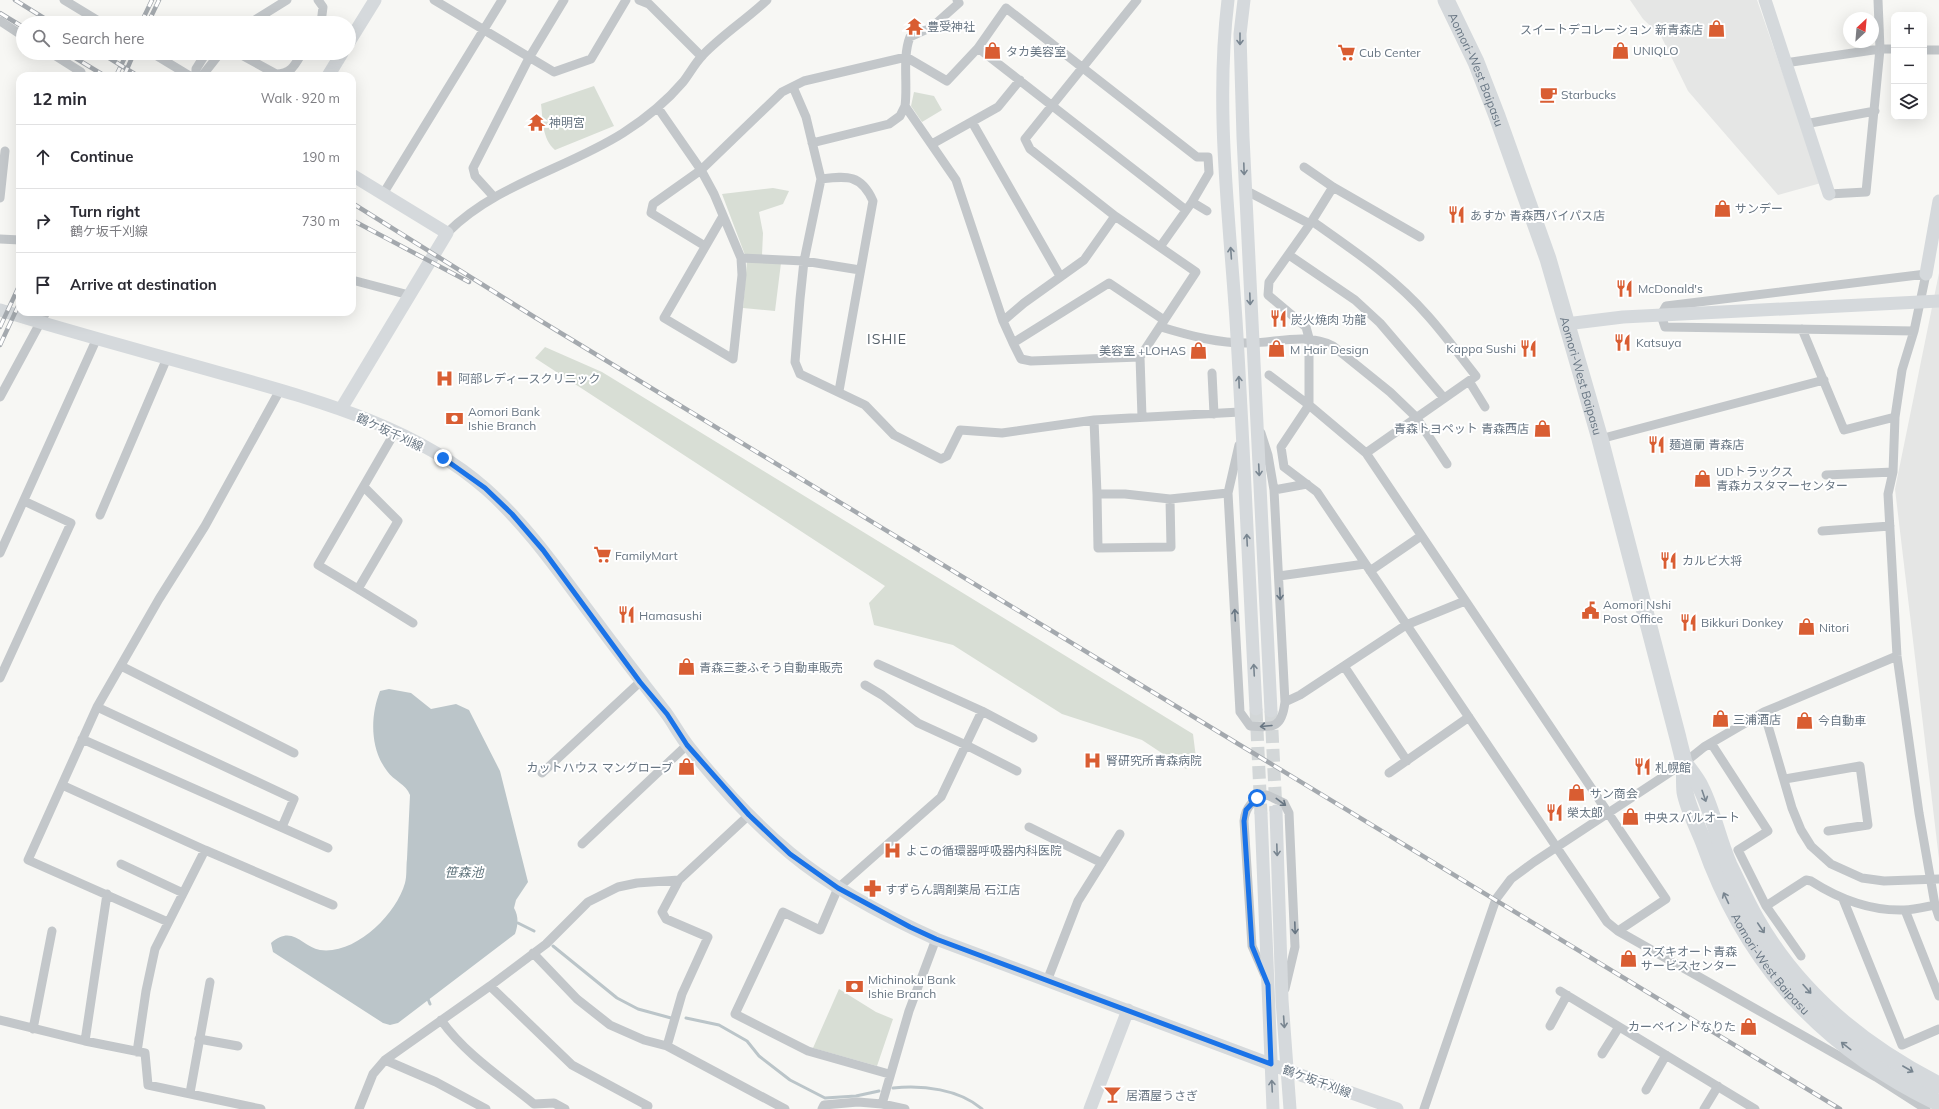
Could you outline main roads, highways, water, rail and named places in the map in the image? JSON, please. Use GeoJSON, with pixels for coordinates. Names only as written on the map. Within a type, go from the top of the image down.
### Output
{"type":"FeatureCollection","features":[{"type":"Feature","properties":{"kind":"highway","name":"Aomori-West Baipasu"},"geometry":{"type":"LineString","coordinates":[[1446,0],[1476,62],[1503,130],[1548,259],[1600,439],[1684,763],[1685,792],[1713,868],[1732,910],[1775,963],[1797,1001],[1833,1036],[1871,1065],[1909,1088],[1939,1103]]}},
{"type":"Feature","properties":{"kind":"highway","name":"Aomori-West Baipasu"},"geometry":{"type":"LineString","coordinates":[[1775,963],[1809,990],[1839,1020],[1872,1046],[1908,1069],[1939,1085]]}},
{"type":"Feature","properties":{"kind":"water","name":"笹森池"},"geometry":{"type":"Polygon","coordinates":[[[389,689],[411,693],[431,709],[456,704],[469,710],[500,771],[528,882],[516,900],[514,908],[518,921],[515,934],[398,1023],[390,1025],[383,1023],[273,952],[271,943],[279,938],[291,936],[320,950],[333,950],[347,946],[360,939],[383,920],[393,908],[400,895],[406,877],[410,795],[406,788],[387,771],[381,762],[377,753],[373,732],[374,711],[380,691],[389,689]]]}},
{"type":"Feature","properties":{"kind":"waterway"},"geometry":{"type":"LineString","coordinates":[[518,923],[534,931]]}},
{"type":"Feature","properties":{"kind":"waterway"},"geometry":{"type":"LineString","coordinates":[[553,946],[617,998],[638,1009],[671,1018]]}},
{"type":"Feature","properties":{"kind":"waterway"},"geometry":{"type":"LineString","coordinates":[[428,999],[430,1004]]}},
{"type":"Feature","properties":{"kind":"waterway"},"geometry":{"type":"LineString","coordinates":[[686,1018],[719,1025],[747,1041],[759,1056],[790,1080],[825,1098],[856,1096],[879,1091]]}},
{"type":"Feature","properties":{"kind":"waterway"},"geometry":{"type":"LineString","coordinates":[[893,1088],[916,1087],[940,1090],[963,1097],[982,1109]]}},
{"type":"Feature","properties":{"kind":"tunnel"},"geometry":{"type":"LineString","coordinates":[[1256,709],[1261,814]]}},
{"type":"Feature","properties":{"kind":"tunnel"},"geometry":{"type":"LineString","coordinates":[[1271,711],[1276,811]]}},
{"type":"Feature","properties":{"kind":"railway"},"geometry":{"type":"LineString","coordinates":[[15,0],[41,16]]}},
{"type":"Feature","properties":{"kind":"railway"},"geometry":{"type":"LineString","coordinates":[[144,16],[152,0]]}},
{"type":"Feature","properties":{"kind":"railway"},"geometry":{"type":"LineString","coordinates":[[151,16],[159,0]]}},
{"type":"Feature","properties":{"kind":"railway"},"geometry":{"type":"LineString","coordinates":[[0,13],[16,23]]}},
{"type":"Feature","properties":{"kind":"railway"},"geometry":{"type":"LineString","coordinates":[[79,60],[98,72]]}},
{"type":"Feature","properties":{"kind":"railway"},"geometry":{"type":"LineString","coordinates":[[112,60],[132,72]]}},
{"type":"Feature","properties":{"kind":"railway"},"geometry":{"type":"LineString","coordinates":[[118,72],[124,60]]}},
{"type":"Feature","properties":{"kind":"railway"},"geometry":{"type":"LineString","coordinates":[[126,72],[131,60]]}},
{"type":"Feature","properties":{"kind":"railway"},"geometry":{"type":"LineString","coordinates":[[356,206],[536,318],[1840,1109]]}},
{"type":"Feature","properties":{"kind":"railway"},"geometry":{"type":"LineString","coordinates":[[356,222],[469,282]]}},
{"type":"Feature","properties":{"kind":"railway"},"geometry":{"type":"LineString","coordinates":[[0,327],[16,293]]}},
{"type":"Feature","properties":{"kind":"railway"},"geometry":{"type":"LineString","coordinates":[[0,345],[16,311]]}},
{"type":"Feature","properties":{"kind":"place","name":"豊受神社"},"geometry":{"type":"Point","coordinates":[914,26]}},
{"type":"Feature","properties":{"kind":"place","name":"スイートデコレーション 新青森店"},"geometry":{"type":"Point","coordinates":[1716,29]}},
{"type":"Feature","properties":{"kind":"place","name":"UNIQLO"},"geometry":{"type":"Point","coordinates":[1620,50]}},
{"type":"Feature","properties":{"kind":"place","name":"タカ美容室"},"geometry":{"type":"Point","coordinates":[993,51]}},
{"type":"Feature","properties":{"kind":"place","name":"Cub Center"},"geometry":{"type":"Point","coordinates":[1346,52]}},
{"type":"Feature","properties":{"kind":"place","name":"Starbucks"},"geometry":{"type":"Point","coordinates":[1548,94]}},
{"type":"Feature","properties":{"kind":"place","name":"神明宮"},"geometry":{"type":"Point","coordinates":[536,122]}},
{"type":"Feature","properties":{"kind":"place","name":"サンデー"},"geometry":{"type":"Point","coordinates":[1722,208]}},
{"type":"Feature","properties":{"kind":"place","name":"あすか 青森西バイパス店"},"geometry":{"type":"Point","coordinates":[1457,215]}},
{"type":"Feature","properties":{"kind":"place","name":"McDonald's"},"geometry":{"type":"Point","coordinates":[1625,288]}},
{"type":"Feature","properties":{"kind":"place","name":"炭火焼肉 功龍"},"geometry":{"type":"Point","coordinates":[1278,319]}},
{"type":"Feature","properties":{"kind":"place","name":"Katsuya"},"geometry":{"type":"Point","coordinates":[1623,342]}},
{"type":"Feature","properties":{"kind":"place","name":"Kappa Sushi"},"geometry":{"type":"Point","coordinates":[1529,348]}},
{"type":"Feature","properties":{"kind":"place","name":"M Hair Design"},"geometry":{"type":"Point","coordinates":[1277,349]}},
{"type":"Feature","properties":{"kind":"place","name":"美容室 +LOHAS"},"geometry":{"type":"Point","coordinates":[1199,350]}},
{"type":"Feature","properties":{"kind":"place","name":"阿部レディースクリニック"},"geometry":{"type":"Point","coordinates":[445,378]}},
{"type":"Feature","properties":{"kind":"place","name":"Aomori Bank Ishie Branch"},"geometry":{"type":"Point","coordinates":[455,418]}},
{"type":"Feature","properties":{"kind":"place","name":"青森トヨペット 青森西店"},"geometry":{"type":"Point","coordinates":[1542,428]}},
{"type":"Feature","properties":{"kind":"place","name":"麺道蘭 青森店"},"geometry":{"type":"Point","coordinates":[1656,444]}},
{"type":"Feature","properties":{"kind":"place","name":"UDトラックス 青森カスタマーセンター"},"geometry":{"type":"Point","coordinates":[1703,478]}},
{"type":"Feature","properties":{"kind":"place","name":"FamilyMart"},"geometry":{"type":"Point","coordinates":[602,555]}},
{"type":"Feature","properties":{"kind":"place","name":"カルビ大将"},"geometry":{"type":"Point","coordinates":[1669,560]}},
{"type":"Feature","properties":{"kind":"place","name":"Aomori Nshi Post Office"},"geometry":{"type":"Point","coordinates":[1590,611]}},
{"type":"Feature","properties":{"kind":"place","name":"Hamasushi"},"geometry":{"type":"Point","coordinates":[626,615]}},
{"type":"Feature","properties":{"kind":"place","name":"Bikkuri Donkey"},"geometry":{"type":"Point","coordinates":[1688,622]}},
{"type":"Feature","properties":{"kind":"place","name":"Nitori"},"geometry":{"type":"Point","coordinates":[1806,627]}},
{"type":"Feature","properties":{"kind":"place","name":"青森三菱ふそう自動車販売"},"geometry":{"type":"Point","coordinates":[686,667]}},
{"type":"Feature","properties":{"kind":"place","name":"三浦酒店"},"geometry":{"type":"Point","coordinates":[1720,719]}},
{"type":"Feature","properties":{"kind":"place","name":"今自動車"},"geometry":{"type":"Point","coordinates":[1805,720]}},
{"type":"Feature","properties":{"kind":"place","name":"腎研究所青森病院"},"geometry":{"type":"Point","coordinates":[1093,760]}},
{"type":"Feature","properties":{"kind":"place","name":"カットハウス マングローブ"},"geometry":{"type":"Point","coordinates":[686,767]}},
{"type":"Feature","properties":{"kind":"place","name":"札幌館"},"geometry":{"type":"Point","coordinates":[1642,767]}},
{"type":"Feature","properties":{"kind":"place","name":"サン商会"},"geometry":{"type":"Point","coordinates":[1577,793]}},
{"type":"Feature","properties":{"kind":"place","name":"榮太郎"},"geometry":{"type":"Point","coordinates":[1554,812]}},
{"type":"Feature","properties":{"kind":"place","name":"中央スバルオート"},"geometry":{"type":"Point","coordinates":[1631,817]}},
{"type":"Feature","properties":{"kind":"place","name":"よこの循環器呼吸器内科医院"},"geometry":{"type":"Point","coordinates":[893,850]}},
{"type":"Feature","properties":{"kind":"place","name":"すずらん調剤薬局 石江店"},"geometry":{"type":"Point","coordinates":[872,889]}},
{"type":"Feature","properties":{"kind":"place","name":"スズキオート青森 サービスセンター"},"geometry":{"type":"Point","coordinates":[1628,958]}},
{"type":"Feature","properties":{"kind":"place","name":"Michinoku Bank Ishie Branch"},"geometry":{"type":"Point","coordinates":[855,986]}},
{"type":"Feature","properties":{"kind":"place","name":"カーペイントなりた"},"geometry":{"type":"Point","coordinates":[1749,1026]}},
{"type":"Feature","properties":{"kind":"place","name":"居酒屋うさぎ"},"geometry":{"type":"Point","coordinates":[1113,1095]}},
{"type":"Feature","properties":{"kind":"district","name":"ISHIE"},"geometry":{"type":"Point","coordinates":[887,339]}}]}
